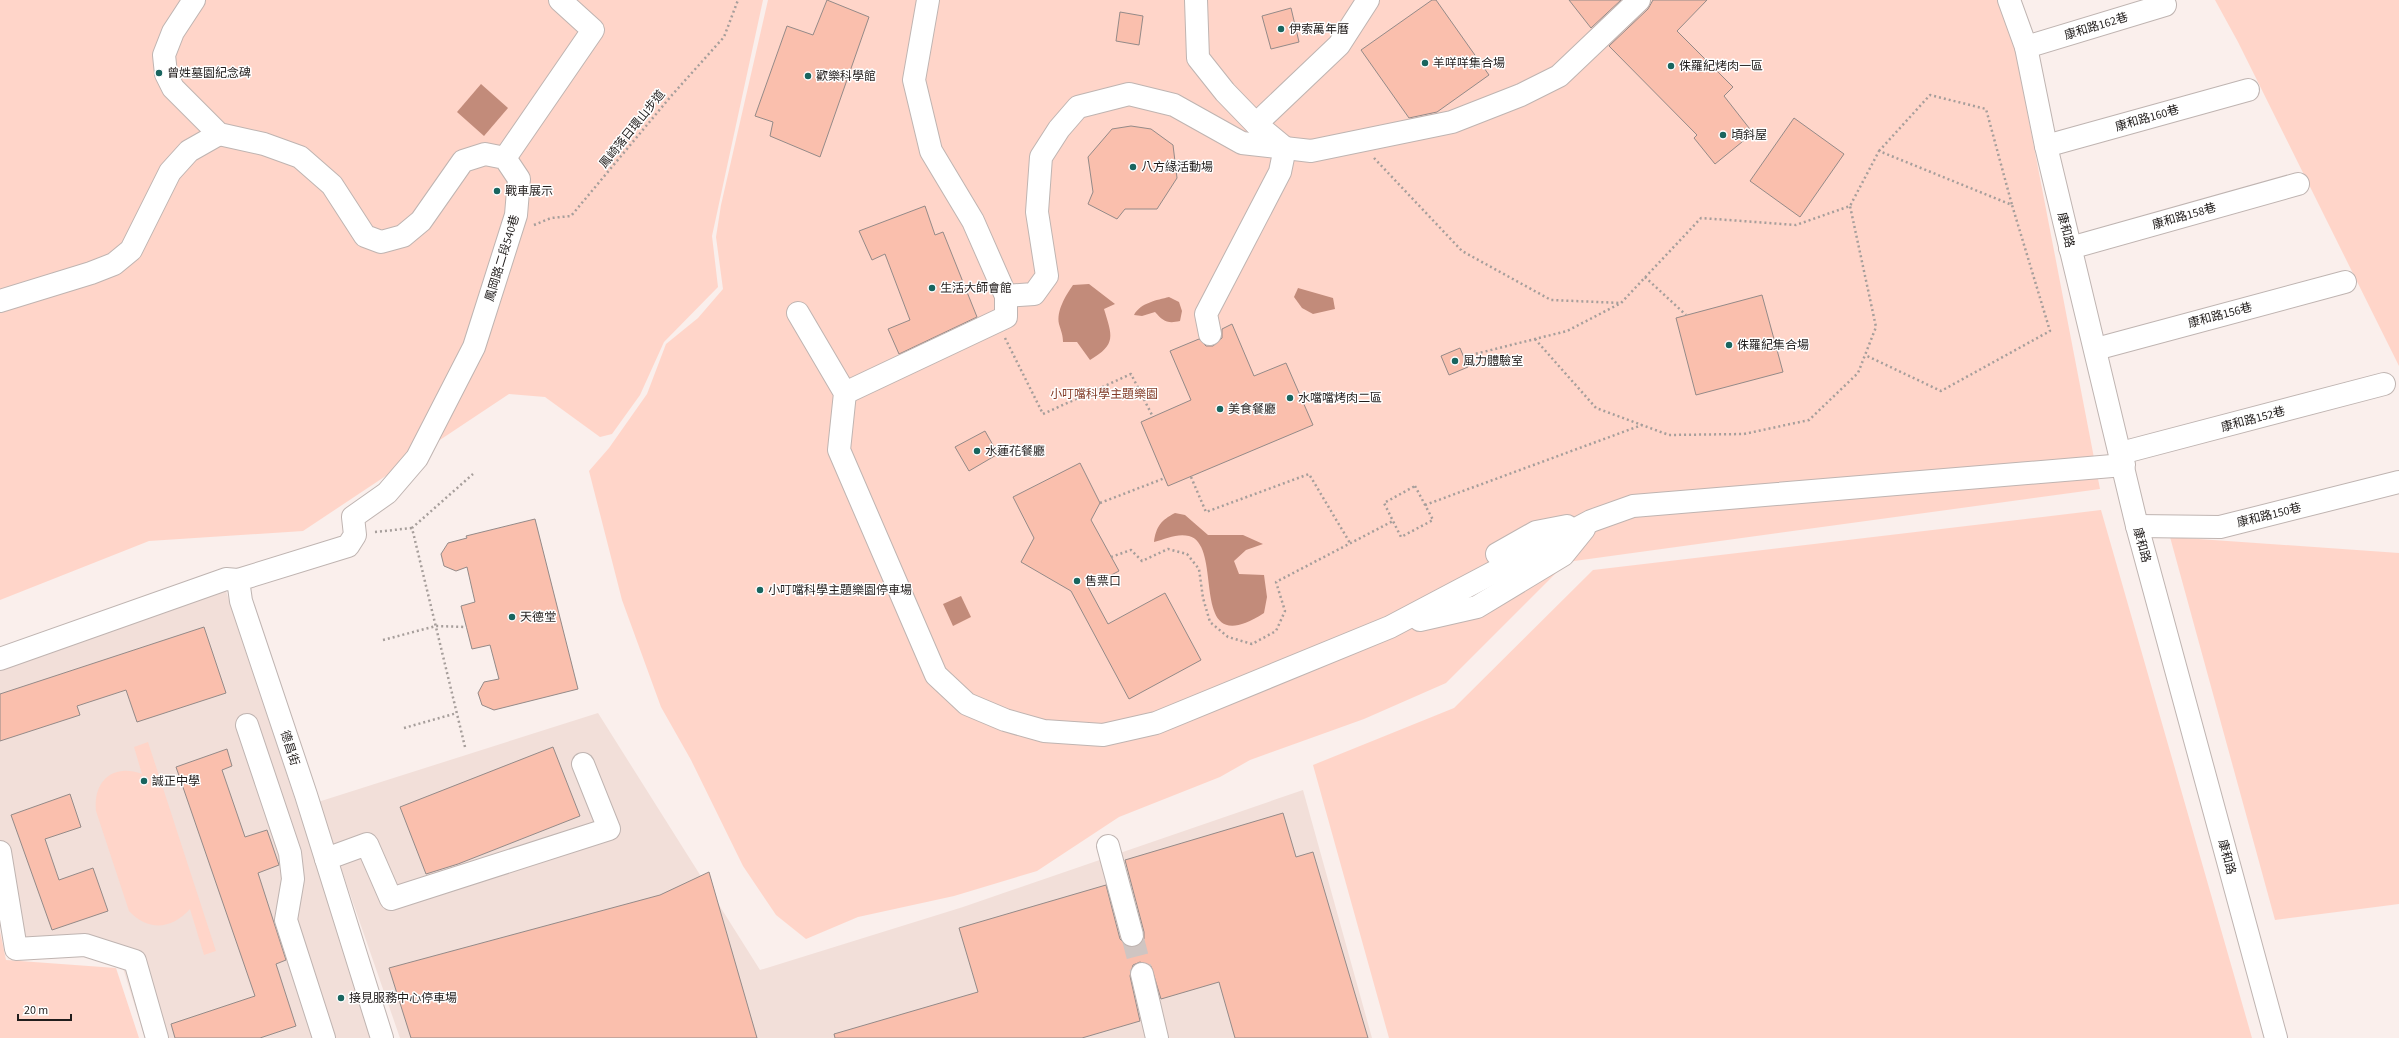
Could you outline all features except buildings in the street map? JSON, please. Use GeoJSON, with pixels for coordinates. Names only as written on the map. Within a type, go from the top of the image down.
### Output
{"type":"FeatureCollection","features":[{"type":"Feature","properties":{"kind":"street"},"geometry":{"type":"LineString","coordinates":[[194,0],[173,32],[164,55],[166,74],[173,88],[219,134],[264,144],[300,157],[332,185],[365,236],[381,242],[403,236],[421,221],[463,161],[485,154],[505,158],[594,30],[560,0]]}},
{"type":"Feature","properties":{"kind":"street"},"geometry":{"type":"LineString","coordinates":[[798,313],[846,393],[1006,317],[1006,296],[973,221],[931,150],[914,80],[928,0]]}},
{"type":"Feature","properties":{"kind":"street"},"geometry":{"type":"LineString","coordinates":[[1196,0],[1198,58],[1225,92],[1256,124],[1285,148]]}},
{"type":"Feature","properties":{"kind":"street"},"geometry":{"type":"LineString","coordinates":[[1256,124],[1339,45],[1368,0]]}},
{"type":"Feature","properties":{"kind":"street"},"geometry":{"type":"LineString","coordinates":[[1006,296],[1034,294],[1046,276],[1037,212],[1041,157],[1059,129],[1078,107],[1129,94],[1174,105],[1242,142],[1311,151],[1452,122],[1534,89],[1559,76],[1639,0]]}},
{"type":"Feature","properties":{"kind":"street","name":"康和路"},"geometry":{"type":"LineString","coordinates":[[2009,0],[2026,47],[2046,146],[2096,349],[2137,526],[2276,1038]]}},
{"type":"Feature","properties":{"kind":"street","name":"康和路162巷"},"geometry":{"type":"LineString","coordinates":[[2026,47],[2165,5]]}},
{"type":"Feature","properties":{"kind":"street","name":"康和路160巷"},"geometry":{"type":"LineString","coordinates":[[2046,146],[2248,90]]}},
{"type":"Feature","properties":{"kind":"street"},"geometry":{"type":"LineString","coordinates":[[0,301],[91,273],[114,264],[131,250],[170,172],[188,151],[219,134]]}},
{"type":"Feature","properties":{"kind":"street"},"geometry":{"type":"LineString","coordinates":[[1210,334],[1206,314],[1280,172],[1285,148]]}},
{"type":"Feature","properties":{"kind":"street","name":"鳳岡路二段540巷"},"geometry":{"type":"LineString","coordinates":[[355,535],[353,517],[387,493],[417,458],[474,347],[516,215],[519,179],[505,158]]}},
{"type":"Feature","properties":{"kind":"street","name":"康和路158巷"},"geometry":{"type":"LineString","coordinates":[[2070,248],[2298,184]]}},
{"type":"Feature","properties":{"kind":"street","name":"康和路156巷"},"geometry":{"type":"LineString","coordinates":[[2096,349],[2345,282]]}},
{"type":"Feature","properties":{"kind":"street","name":"康和路152巷"},"geometry":{"type":"LineString","coordinates":[[846,393],[839,450],[936,675],[967,704],[1005,720],[1044,731],[1104,735],[1156,724],[1390,627],[1591,521],[1633,506],[2122,460],[2384,384]]}},
{"type":"Feature","properties":{"kind":"street","name":"康和路150巷"},"geometry":{"type":"LineString","coordinates":[[2137,526],[2220,527],[2399,482]]}},
{"type":"Feature","properties":{"kind":"street"},"geometry":{"type":"LineString","coordinates":[[0,658],[226,579],[238,580],[348,546],[355,535]]}},
{"type":"Feature","properties":{"kind":"street","name":"德昌街"},"geometry":{"type":"LineString","coordinates":[[238,580],[241,601],[306,795],[382,1038]]}},
{"type":"Feature","properties":{"kind":"street"},"geometry":{"type":"LineString","coordinates":[[247,725],[290,853],[293,879],[286,920],[324,1038]]}},
{"type":"Feature","properties":{"kind":"street"},"geometry":{"type":"LineString","coordinates":[[326,858],[367,844],[391,900],[609,829],[583,764]]}},
{"type":"Feature","properties":{"kind":"street"},"geometry":{"type":"LineString","coordinates":[[274,807],[306,795]]}},
{"type":"Feature","properties":{"kind":"street"},"geometry":{"type":"LineString","coordinates":[[1108,846],[1132,935]]}},
{"type":"Feature","properties":{"kind":"street"},"geometry":{"type":"LineString","coordinates":[[0,852],[16,949],[85,945],[135,961],[157,1038]]}},
{"type":"Feature","properties":{"kind":"street"},"geometry":{"type":"LineString","coordinates":[[1142,974],[1158,1038]]}},
{"type":"Feature","properties":{"kind":"path","name":"鳳崎落日環山步道"},"geometry":{"type":"LineString","coordinates":[[516,215],[525,229],[552,218],[571,216],[672,95],[724,37],[738,0]]}},
{"type":"Feature","properties":{"kind":"path"},"geometry":{"type":"LineString","coordinates":[[1535,339],[1596,408],[1669,435],[1744,434],[1809,420],[1858,373],[1865,355],[1876,327],[1850,206],[1879,151],[1930,95],[1986,109],[2012,205],[2050,332],[1941,391],[1865,355]]}},
{"type":"Feature","properties":{"kind":"path"},"geometry":{"type":"LineString","coordinates":[[1358,142],[1462,251],[1551,300],[1621,303]]}},
{"type":"Feature","properties":{"kind":"path"},"geometry":{"type":"LineString","coordinates":[[1879,151],[2012,205]]}},
{"type":"Feature","properties":{"kind":"path"},"geometry":{"type":"LineString","coordinates":[[1471,354],[1567,331],[1621,303],[1702,218],[1796,224],[1850,206]]}},
{"type":"Feature","properties":{"kind":"path"},"geometry":{"type":"LineString","coordinates":[[1645,277],[1686,315]]}},
{"type":"Feature","properties":{"kind":"path"},"geometry":{"type":"LineString","coordinates":[[996,322],[1042,414],[1130,374],[1153,417]]}},
{"type":"Feature","properties":{"kind":"path"},"geometry":{"type":"LineString","coordinates":[[1425,505],[1642,425]]}},
{"type":"Feature","properties":{"kind":"path"},"geometry":{"type":"LineString","coordinates":[[355,535],[412,528],[473,474]]}},
{"type":"Feature","properties":{"kind":"path"},"geometry":{"type":"LineString","coordinates":[[1191,476],[1206,512],[1309,474],[1350,543]]}},
{"type":"Feature","properties":{"kind":"path"},"geometry":{"type":"LineString","coordinates":[[1100,503],[1165,478]]}},
{"type":"Feature","properties":{"kind":"path"},"geometry":{"type":"LineString","coordinates":[[1415,486],[1433,520],[1401,537],[1393,521],[1384,503],[1415,486]]}},
{"type":"Feature","properties":{"kind":"path"},"geometry":{"type":"LineString","coordinates":[[1111,557],[1131,550],[1142,561],[1168,549],[1186,554],[1199,569],[1203,598],[1210,622],[1228,637],[1252,644],[1276,631],[1285,611],[1276,582],[1393,521]]}},
{"type":"Feature","properties":{"kind":"path"},"geometry":{"type":"LineString","coordinates":[[412,528],[465,747]]}},
{"type":"Feature","properties":{"kind":"path"},"geometry":{"type":"LineString","coordinates":[[383,640],[436,626],[467,627]]}},
{"type":"Feature","properties":{"kind":"path"},"geometry":{"type":"LineString","coordinates":[[404,728],[457,713]]}},
{"type":"Feature","properties":{"kind":"shaded area"},"geometry":{"type":"Polygon","coordinates":[[[481,84],[508,108],[484,136],[457,112],[481,84]]]}},
{"type":"Feature","properties":{"kind":"shaded area"},"geometry":{"type":"Polygon","coordinates":[[[1089,284],[1115,304],[1104,309],[1110,333],[1108,344],[1105,349],[1090,360],[1077,342],[1063,342],[1058,319],[1062,303],[1073,285],[1089,284]]]}},
{"type":"Feature","properties":{"kind":"shaded area"},"geometry":{"type":"Polygon","coordinates":[[[1298,288],[1333,298],[1335,309],[1313,314],[1302,308],[1294,297],[1298,288]]]}},
{"type":"Feature","properties":{"kind":"shaded area"},"geometry":{"type":"Polygon","coordinates":[[[1169,297],[1179,302],[1182,311],[1180,321],[1168,322],[1160,318],[1155,312],[1142,316],[1134,315],[1145,305],[1169,297]]]}},
{"type":"Feature","properties":{"kind":"shaded area"},"geometry":{"type":"Polygon","coordinates":[[[1175,513],[1185,515],[1208,535],[1243,535],[1263,544],[1246,550],[1234,561],[1239,574],[1264,575],[1267,597],[1264,613],[1240,625],[1224,624],[1215,614],[1205,559],[1200,544],[1189,536],[1185,535],[1154,542],[1156,532],[1160,524],[1166,518],[1175,513]]]}},
{"type":"Feature","properties":{"kind":"shaded area","name":"誠正中學"},"geometry":{"type":"Polygon","coordinates":[[[220,573],[374,1038],[145,1038],[121,962],[78,952],[9,955],[0,911],[0,651],[220,573]]]}},
{"type":"Feature","properties":{"kind":"shaded area"},"geometry":{"type":"Polygon","coordinates":[[[961,596],[971,617],[953,626],[943,604],[961,596]]]}},
{"type":"Feature","properties":{"kind":"shaded area"},"geometry":{"type":"Polygon","coordinates":[[[598,713],[760,970],[963,907],[1303,790],[1372,1038],[400,1038],[318,802],[598,713]]]}},
{"type":"Feature","properties":{"kind":"green space"},"geometry":{"type":"Polygon","coordinates":[[[0,0],[763,0],[712,236],[718,287],[664,342],[640,395],[612,434],[600,437],[545,397],[509,394],[303,531],[149,541],[0,600],[0,0]]]}},
{"type":"Feature","properties":{"kind":"green space","name":"小叮噹科學主題樂園"},"geometry":{"type":"Polygon","coordinates":[[[768,0],[1998,0],[2007,7],[2100,489],[1567,562],[1446,683],[1364,719],[1250,760],[1220,777],[1119,817],[1037,871],[954,896],[858,917],[806,939],[776,915],[743,866],[691,760],[661,707],[622,600],[589,471],[609,448],[647,394],[666,344],[698,318],[723,289],[716,237],[721,205],[768,0]]]}},
{"type":"Feature","properties":{"kind":"green space"},"geometry":{"type":"Polygon","coordinates":[[[2215,0],[2399,0],[2399,366],[2238,42],[2215,0]]]}},
{"type":"Feature","properties":{"kind":"green space"},"geometry":{"type":"Polygon","coordinates":[[[2101,510],[2252,1038],[1389,1038],[1313,765],[1454,708],[1593,570],[2101,510]]]}},
{"type":"Feature","properties":{"kind":"green space"},"geometry":{"type":"Polygon","coordinates":[[[2170,537],[2399,553],[2399,904],[2275,920],[2170,537]]]}},
{"type":"Feature","properties":{"kind":"green space"},"geometry":{"type":"Polygon","coordinates":[[[148,742],[216,951],[204,955],[190,909],[176,921],[160,925],[152,925],[144,922],[129,911],[96,811],[98,791],[107,777],[122,771],[132,771],[142,774],[134,747],[148,742]]]}},
{"type":"Feature","properties":{"kind":"green space"},"geometry":{"type":"Polygon","coordinates":[[[0,931],[6,960],[116,968],[139,1038],[0,1038],[0,931]]]}},
{"type":"Feature","properties":{"kind":"tunnel"},"geometry":{"type":"LineString","coordinates":[[1132,935],[1142,974]]}},
{"type":"Feature","properties":{"kind":"place","name":"伊索萬年曆"},"geometry":{"type":"Point","coordinates":[1281,29]}},
{"type":"Feature","properties":{"kind":"place","name":"羊咩咩集合場"},"geometry":{"type":"Point","coordinates":[1425,63]}},
{"type":"Feature","properties":{"kind":"place","name":"侏羅紀烤肉一區"},"geometry":{"type":"Point","coordinates":[1671,66]}},
{"type":"Feature","properties":{"kind":"place","name":"曾姓墓園紀念碑"},"geometry":{"type":"Point","coordinates":[159,73]}},
{"type":"Feature","properties":{"kind":"place","name":"歡樂科學館"},"geometry":{"type":"Point","coordinates":[808,76]}},
{"type":"Feature","properties":{"kind":"place","name":"頃斜屋"},"geometry":{"type":"Point","coordinates":[1723,135]}},
{"type":"Feature","properties":{"kind":"place","name":"八方緣活動場"},"geometry":{"type":"Point","coordinates":[1133,167]}},
{"type":"Feature","properties":{"kind":"place","name":"戰車展示"},"geometry":{"type":"Point","coordinates":[497,191]}},
{"type":"Feature","properties":{"kind":"place","name":"生活大師會館"},"geometry":{"type":"Point","coordinates":[932,288]}},
{"type":"Feature","properties":{"kind":"place","name":"侏羅紀集合場"},"geometry":{"type":"Point","coordinates":[1729,345]}},
{"type":"Feature","properties":{"kind":"place","name":"風力體驗室"},"geometry":{"type":"Point","coordinates":[1455,361]}},
{"type":"Feature","properties":{"kind":"place","name":"水噹噹烤肉二區"},"geometry":{"type":"Point","coordinates":[1290,398]}},
{"type":"Feature","properties":{"kind":"place","name":"美食餐廳"},"geometry":{"type":"Point","coordinates":[1220,409]}},
{"type":"Feature","properties":{"kind":"place","name":"水蓮花餐廳"},"geometry":{"type":"Point","coordinates":[977,451]}},
{"type":"Feature","properties":{"kind":"place","name":"售票口"},"geometry":{"type":"Point","coordinates":[1077,581]}},
{"type":"Feature","properties":{"kind":"place","name":"小叮噹科學主題樂園停車場"},"geometry":{"type":"Point","coordinates":[760,590]}},
{"type":"Feature","properties":{"kind":"place","name":"天德堂"},"geometry":{"type":"Point","coordinates":[512,617]}},
{"type":"Feature","properties":{"kind":"place","name":"誠正中學"},"geometry":{"type":"Point","coordinates":[144,781]}},
{"type":"Feature","properties":{"kind":"place","name":"接見服務中心停車場"},"geometry":{"type":"Point","coordinates":[341,998]}}]}
